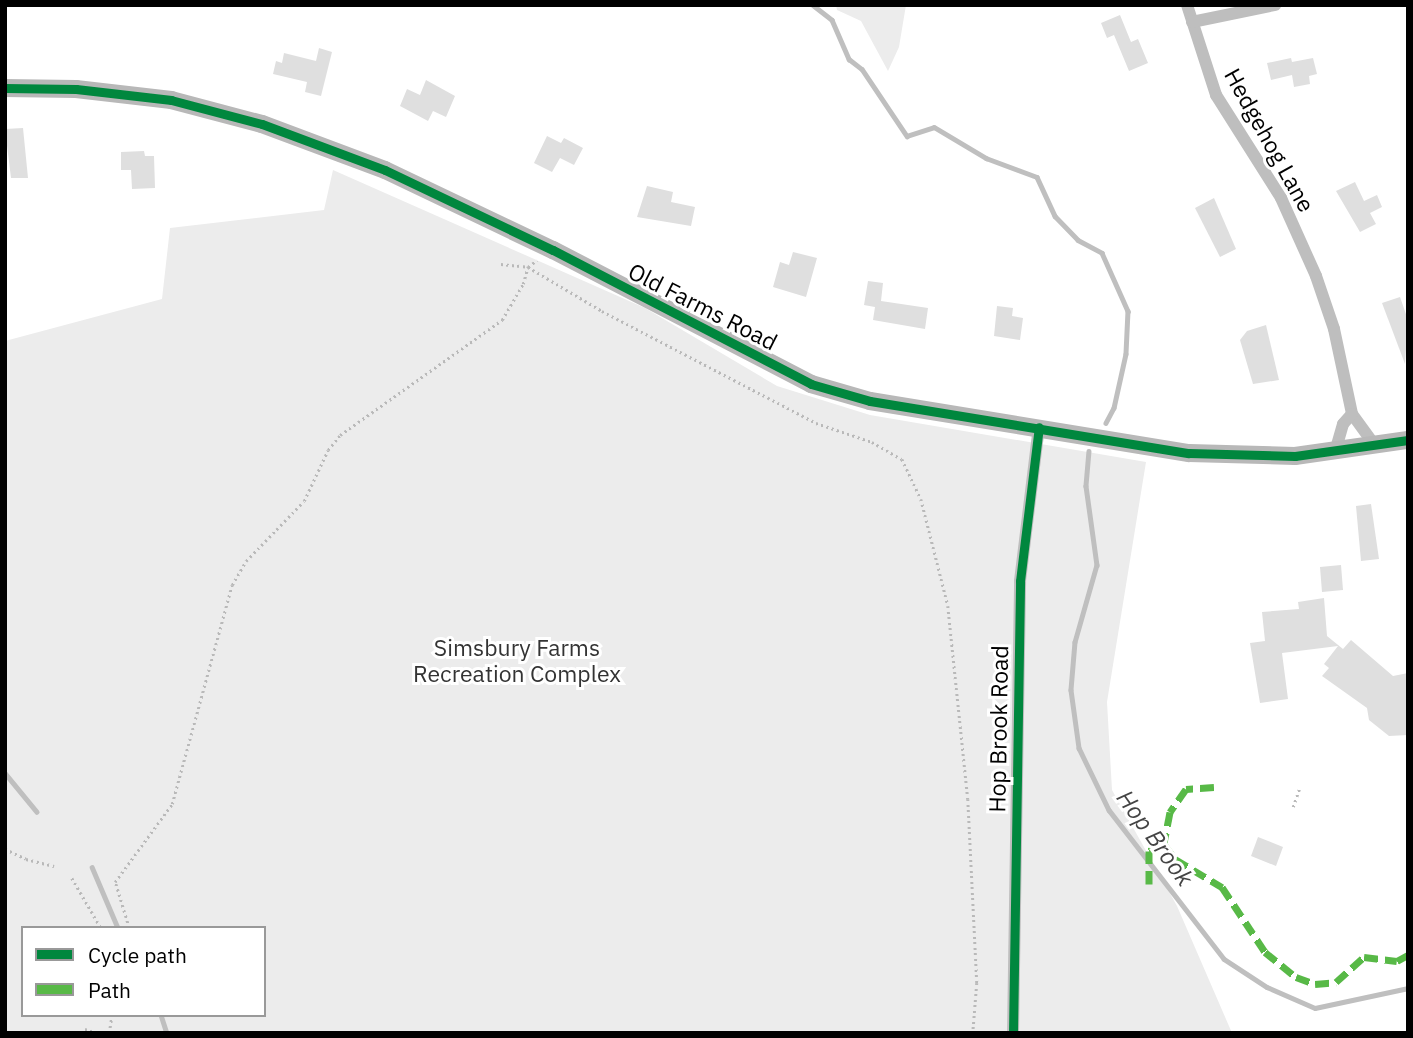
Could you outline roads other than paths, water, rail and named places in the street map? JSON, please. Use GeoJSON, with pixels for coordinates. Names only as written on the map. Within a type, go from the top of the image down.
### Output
{"type":"FeatureCollection","features":[{"type":"Feature","properties":{"kind":"street","name":"Hedgehog Lane"},"geometry":{"type":"LineString","coordinates":[[1187,5],[1216,95],[1281,198],[1316,276],[1334,329],[1352,414],[1375,446]]}},
{"type":"Feature","properties":{"kind":"street"},"geometry":{"type":"LineString","coordinates":[[1192,22],[1275,5]]}},
{"type":"Feature","properties":{"kind":"street","name":"Old Farms Road"},"geometry":{"type":"LineString","coordinates":[[5,88],[76,89],[171,100],[262,124],[385,170],[553,250],[811,384],[870,401],[1189,453],[1250,457],[1335,452],[1408,440]]}},
{"type":"Feature","properties":{"kind":"street"},"geometry":{"type":"LineString","coordinates":[[1335,452],[1343,424],[1352,414]]}},
{"type":"Feature","properties":{"kind":"street","name":"Hop Brook Road"},"geometry":{"type":"LineString","coordinates":[[1013,1033],[1020,581],[1039,428]]}},
{"type":"Feature","properties":{"kind":"waterway","name":"Hop Brook"},"geometry":{"type":"LineString","coordinates":[[813,5],[832,20],[849,59],[862,69],[907,136],[934,127],[986,158],[1037,177],[1055,216],[1078,240],[1102,253],[1128,311],[1126,354],[1114,408],[1106,423]]}},
{"type":"Feature","properties":{"kind":"waterway","name":"Hop Brook"},"geometry":{"type":"LineString","coordinates":[[1089,451],[1086,486],[1097,565],[1075,642],[1071,690],[1079,748],[1109,810],[1224,959],[1267,987],[1315,1008],[1408,988]]}},
{"type":"Feature","properties":{"kind":"waterway"},"geometry":{"type":"LineString","coordinates":[[5,773],[37,812]]}},
{"type":"Feature","properties":{"kind":"waterway"},"geometry":{"type":"LineString","coordinates":[[92,867],[117,926]]}},
{"type":"Feature","properties":{"kind":"waterway"},"geometry":{"type":"LineString","coordinates":[[162,1017],[167,1033]]}},
{"type":"Feature","properties":{"kind":"park label","name":"Simsbury Farms Recreation Complex"},"geometry":{"type":"Point","coordinates":[517,660]}}]}
